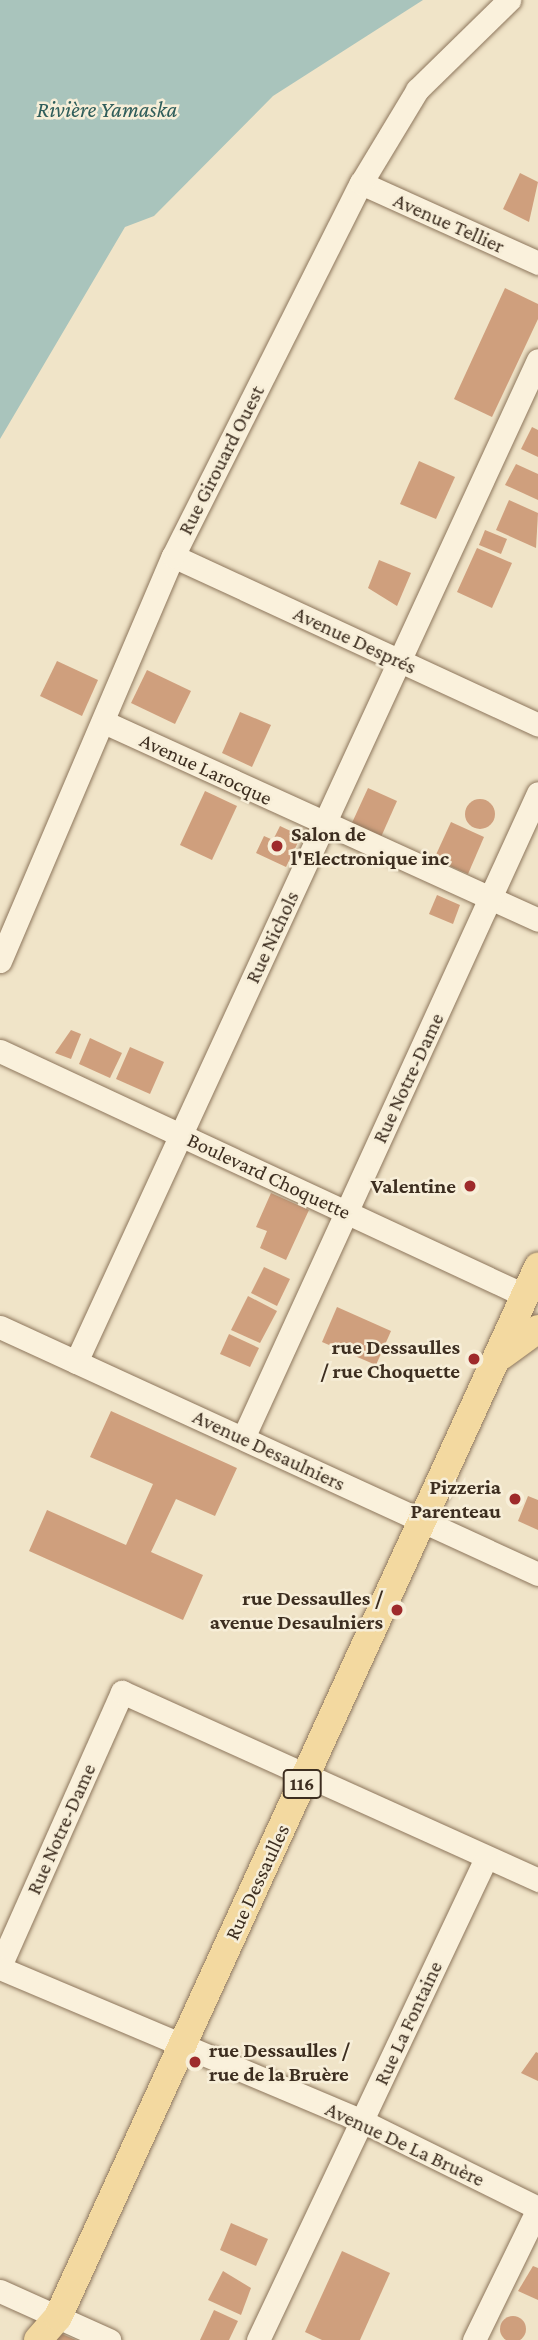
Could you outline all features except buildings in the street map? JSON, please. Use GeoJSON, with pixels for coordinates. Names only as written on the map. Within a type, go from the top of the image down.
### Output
{"type":"FeatureCollection","features":[{"type":"Feature","properties":{"kind":"main road","name":"Rue Dessaulles"},"geometry":{"type":"LineString","coordinates":[[38,2340],[58,2318],[492,1366],[531,1298],[538,1267]]}},
{"type":"Feature","properties":{"kind":"main road"},"geometry":{"type":"LineString","coordinates":[[492,1366],[538,1329]]}},
{"type":"Feature","properties":{"kind":"street","name":"Rue Girouard Ouest"},"geometry":{"type":"LineString","coordinates":[[0,961],[173,556],[361,183],[416,90],[509,0]]}},
{"type":"Feature","properties":{"kind":"street","name":"Avenue Tellier"},"geometry":{"type":"LineString","coordinates":[[361,183],[538,263]]}},
{"type":"Feature","properties":{"kind":"street","name":"Rue Nichols"},"geometry":{"type":"LineString","coordinates":[[76,1362],[538,360]]}},
{"type":"Feature","properties":{"kind":"street","name":"Avenue Després"},"geometry":{"type":"LineString","coordinates":[[173,556],[538,725]]}},
{"type":"Feature","properties":{"kind":"street","name":"Avenue Larocque"},"geometry":{"type":"LineString","coordinates":[[104,722],[538,920]]}},
{"type":"Feature","properties":{"kind":"street","name":"Rue Notre-Dame"},"geometry":{"type":"LineString","coordinates":[[243,1438],[538,793]]}},
{"type":"Feature","properties":{"kind":"street","name":"Boulevard Choquette"},"geometry":{"type":"LineString","coordinates":[[0,1051],[531,1298]]}},
{"type":"Feature","properties":{"kind":"street","name":"Avenue Desaulniers"},"geometry":{"type":"LineString","coordinates":[[0,1327],[538,1574]]}},
{"type":"Feature","properties":{"kind":"street","name":"Rue Notre-Dame"},"geometry":{"type":"LineString","coordinates":[[0,1967],[122,1692],[306,1774]]}},
{"type":"Feature","properties":{"kind":"street"},"geometry":{"type":"LineString","coordinates":[[306,1774],[538,1880]]}},
{"type":"Feature","properties":{"kind":"street","name":"Rue La Fontaine"},"geometry":{"type":"LineString","coordinates":[[258,2340],[486,1858]]}},
{"type":"Feature","properties":{"kind":"street","name":"Avenue De La Bruère"},"geometry":{"type":"LineString","coordinates":[[0,1967],[182,2047],[362,2121],[538,2208]]}},
{"type":"Feature","properties":{"kind":"street"},"geometry":{"type":"LineString","coordinates":[[474,2340],[538,2208]]}},
{"type":"Feature","properties":{"kind":"street"},"geometry":{"type":"LineString","coordinates":[[0,2291],[100,2338]]}},
{"type":"Feature","properties":{"kind":"water","name":"Rivière Yamaska"},"geometry":{"type":"Polygon","coordinates":[[[0,0],[423,0],[273,96],[154,216],[125,227],[0,439],[0,0]]]}},
{"type":"Feature","properties":{"kind":"place","name":"Salon de l'Electronique inc"},"geometry":{"type":"Point","coordinates":[277,846]}},
{"type":"Feature","properties":{"kind":"place","name":"Valentine"},"geometry":{"type":"Point","coordinates":[470,1186]}},
{"type":"Feature","properties":{"kind":"place","name":"rue Dessaulles / rue Choquette"},"geometry":{"type":"Point","coordinates":[474,1359]}},
{"type":"Feature","properties":{"kind":"place","name":"Pizzeria Parenteau"},"geometry":{"type":"Point","coordinates":[515,1499]}},
{"type":"Feature","properties":{"kind":"place","name":"rue Dessaulles / avenue Desaulniers"},"geometry":{"type":"Point","coordinates":[397,1610]}},
{"type":"Feature","properties":{"kind":"place","name":"rue Dessaulles / rue de la Bruère"},"geometry":{"type":"Point","coordinates":[195,2062]}}]}
